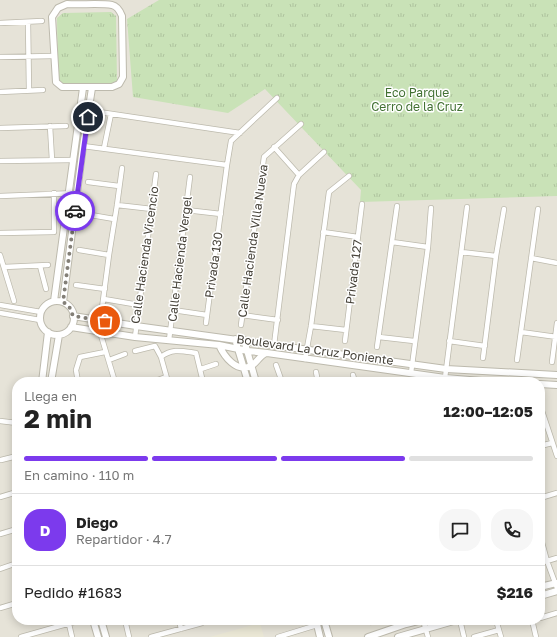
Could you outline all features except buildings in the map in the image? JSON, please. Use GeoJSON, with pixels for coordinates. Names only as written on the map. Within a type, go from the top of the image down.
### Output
{"type":"FeatureCollection","features":[{"type":"Feature","properties":{"kind":"street"},"geometry":{"type":"LineString","coordinates":[[91,2],[112,5],[121,12],[123,78],[116,86],[92,88],[62,87],[57,84],[55,79],[52,17],[54,12],[62,5],[91,2]]}},
{"type":"Feature","properties":{"kind":"street"},"geometry":{"type":"LineString","coordinates":[[0,23],[42,21]]}},
{"type":"Feature","properties":{"kind":"street"},"geometry":{"type":"LineString","coordinates":[[28,22],[30,91]]}},
{"type":"Feature","properties":{"kind":"street"},"geometry":{"type":"LineString","coordinates":[[0,57],[54,56]]}},
{"type":"Feature","properties":{"kind":"street"},"geometry":{"type":"LineString","coordinates":[[54,301],[83,88]]}},
{"type":"Feature","properties":{"kind":"street"},"geometry":{"type":"LineString","coordinates":[[63,302],[92,88]]}},
{"type":"Feature","properties":{"kind":"street"},"geometry":{"type":"LineString","coordinates":[[0,92],[43,90]]}},
{"type":"Feature","properties":{"kind":"street"},"geometry":{"type":"LineString","coordinates":[[186,210],[221,214],[231,141],[277,98]]}},
{"type":"Feature","properties":{"kind":"street"},"geometry":{"type":"LineString","coordinates":[[99,112],[240,133]]}},
{"type":"Feature","properties":{"kind":"street"},"geometry":{"type":"LineString","coordinates":[[104,148],[111,114]]}},
{"type":"Feature","properties":{"kind":"street","name":"Calle Hacienda Villa Nueva"},"geometry":{"type":"LineString","coordinates":[[241,325],[264,157],[301,124]]}},
{"type":"Feature","properties":{"kind":"street"},"geometry":{"type":"LineString","coordinates":[[50,126],[52,160]]}},
{"type":"Feature","properties":{"kind":"street"},"geometry":{"type":"LineString","coordinates":[[0,128],[66,126]]}},
{"type":"Feature","properties":{"kind":"street"},"geometry":{"type":"LineString","coordinates":[[83,146],[227,165]]}},
{"type":"Feature","properties":{"kind":"street"},"geometry":{"type":"LineString","coordinates":[[274,147],[299,175]]}},
{"type":"Feature","properties":{"kind":"street"},"geometry":{"type":"LineString","coordinates":[[274,345],[294,184],[299,175],[324,152]]}},
{"type":"Feature","properties":{"kind":"street"},"geometry":{"type":"LineString","coordinates":[[0,161],[73,160]]}},
{"type":"Feature","properties":{"kind":"street"},"geometry":{"type":"LineString","coordinates":[[102,308],[122,168]]}},
{"type":"Feature","properties":{"kind":"street","name":"Calle Hacienda Vicencio"},"geometry":{"type":"LineString","coordinates":[[135,337],[156,174]]}},
{"type":"Feature","properties":{"kind":"street"},"geometry":{"type":"LineString","coordinates":[[305,359],[311,326],[329,192],[349,176]]}},
{"type":"Feature","properties":{"kind":"street","name":"Calle Hacienda Vergel"},"geometry":{"type":"LineString","coordinates":[[169,340],[190,177]]}},
{"type":"Feature","properties":{"kind":"street"},"geometry":{"type":"LineString","coordinates":[[88,182],[119,186]]}},
{"type":"Feature","properties":{"kind":"street"},"geometry":{"type":"LineString","coordinates":[[0,233],[54,232],[54,193]]}},
{"type":"Feature","properties":{"kind":"street"},"geometry":{"type":"LineString","coordinates":[[0,196],[78,193]]}},
{"type":"Feature","properties":{"kind":"street","name":"Privada 127"},"geometry":{"type":"LineString","coordinates":[[345,341],[362,204]]}},
{"type":"Feature","properties":{"kind":"street"},"geometry":{"type":"LineString","coordinates":[[117,205],[152,209]]}},
{"type":"Feature","properties":{"kind":"street"},"geometry":{"type":"LineString","coordinates":[[377,347],[397,206]]}},
{"type":"Feature","properties":{"kind":"street"},"geometry":{"type":"LineString","coordinates":[[445,377],[467,207]]}},
{"type":"Feature","properties":{"kind":"street"},"geometry":{"type":"LineString","coordinates":[[410,373],[428,247],[431,208]]}},
{"type":"Feature","properties":{"kind":"street"},"geometry":{"type":"LineString","coordinates":[[483,358],[496,256],[504,209]]}},
{"type":"Feature","properties":{"kind":"street"},"geometry":{"type":"LineString","coordinates":[[517,360],[538,209]]}},
{"type":"Feature","properties":{"kind":"street"},"geometry":{"type":"LineString","coordinates":[[85,214],[114,218]]}},
{"type":"Feature","properties":{"kind":"street","name":"Privada 130"},"geometry":{"type":"LineString","coordinates":[[206,322],[221,214]]}},
{"type":"Feature","properties":{"kind":"street"},"geometry":{"type":"LineString","coordinates":[[323,232],[358,237]]}},
{"type":"Feature","properties":{"kind":"street"},"geometry":{"type":"LineString","coordinates":[[392,242],[428,247]]}},
{"type":"Feature","properties":{"kind":"street"},"geometry":{"type":"LineString","coordinates":[[79,250],[109,255]]}},
{"type":"Feature","properties":{"kind":"street"},"geometry":{"type":"LineString","coordinates":[[461,252],[496,256]]}},
{"type":"Feature","properties":{"kind":"street"},"geometry":{"type":"LineString","coordinates":[[0,255],[14,301]]}},
{"type":"Feature","properties":{"kind":"street"},"geometry":{"type":"LineString","coordinates":[[531,258],[557,263]]}},
{"type":"Feature","properties":{"kind":"street"},"geometry":{"type":"LineString","coordinates":[[4,267],[48,265]]}},
{"type":"Feature","properties":{"kind":"street"},"geometry":{"type":"LineString","coordinates":[[40,266],[46,288]]}},
{"type":"Feature","properties":{"kind":"street"},"geometry":{"type":"LineString","coordinates":[[76,286],[105,289]]}},
{"type":"Feature","properties":{"kind":"street"},"geometry":{"type":"LineString","coordinates":[[104,299],[139,304]]}},
{"type":"Feature","properties":{"kind":"street"},"geometry":{"type":"LineString","coordinates":[[54,301],[63,302],[69,306],[73,316],[71,327],[66,332],[59,335],[48,332],[42,327],[40,320],[41,312],[45,305],[54,301]]}},
{"type":"Feature","properties":{"kind":"street"},"geometry":{"type":"LineString","coordinates":[[0,305],[41,312]]}},
{"type":"Feature","properties":{"kind":"street"},"geometry":{"type":"LineString","coordinates":[[173,310],[207,315]]}},
{"type":"Feature","properties":{"kind":"street"},"geometry":{"type":"LineString","coordinates":[[0,313],[40,320]]}},
{"type":"Feature","properties":{"kind":"street"},"geometry":{"type":"LineString","coordinates":[[242,315],[278,320]]}},
{"type":"Feature","properties":{"kind":"street","name":"Boulevard La Cruz Poniente"},"geometry":{"type":"LineString","coordinates":[[73,316],[446,369],[557,375]]}},
{"type":"Feature","properties":{"kind":"street"},"geometry":{"type":"LineString","coordinates":[[552,362],[557,323]]}},
{"type":"Feature","properties":{"kind":"street"},"geometry":{"type":"LineString","coordinates":[[311,326],[346,330]]}},
{"type":"Feature","properties":{"kind":"street","name":"Boulevard La Cruz Poniente"},"geometry":{"type":"LineString","coordinates":[[71,327],[135,337],[219,345],[248,351],[267,352],[305,359],[438,377]]}},
{"type":"Feature","properties":{"kind":"street"},"geometry":{"type":"LineString","coordinates":[[43,377],[48,332]]}},
{"type":"Feature","properties":{"kind":"street"},"geometry":{"type":"LineString","coordinates":[[100,332],[105,352],[114,377]]}},
{"type":"Feature","properties":{"kind":"street"},"geometry":{"type":"LineString","coordinates":[[521,332],[556,337]]}},
{"type":"Feature","properties":{"kind":"street"},"geometry":{"type":"LineString","coordinates":[[52,377],[59,335]]}},
{"type":"Feature","properties":{"kind":"street"},"geometry":{"type":"LineString","coordinates":[[379,337],[414,341]]}},
{"type":"Feature","properties":{"kind":"street"},"geometry":{"type":"LineString","coordinates":[[235,339],[246,377]]}},
{"type":"Feature","properties":{"kind":"street"},"geometry":{"type":"LineString","coordinates":[[244,340],[254,377]]}},
{"type":"Feature","properties":{"kind":"street"},"geometry":{"type":"LineString","coordinates":[[449,341],[485,346]]}},
{"type":"Feature","properties":{"kind":"street"},"geometry":{"type":"LineString","coordinates":[[219,345],[226,358],[232,363],[243,368],[251,366],[261,355],[267,352]]}},
{"type":"Feature","properties":{"kind":"street"},"geometry":{"type":"LineString","coordinates":[[135,351],[155,346],[161,357],[166,377]]}},
{"type":"Feature","properties":{"kind":"street"},"geometry":{"type":"LineString","coordinates":[[161,357],[174,350],[196,353],[202,377]]}},
{"type":"Feature","properties":{"kind":"street"},"geometry":{"type":"LineString","coordinates":[[77,377],[76,370],[80,357],[105,352]]}},
{"type":"Feature","properties":{"kind":"street"},"geometry":{"type":"LineString","coordinates":[[108,360],[125,354]]}},
{"type":"Feature","properties":{"kind":"street"},"geometry":{"type":"LineString","coordinates":[[201,369],[216,364]]}},
{"type":"Feature","properties":{"kind":"street"},"geometry":{"type":"LineString","coordinates":[[276,365],[280,377]]}},
{"type":"Feature","properties":{"kind":"street"},"geometry":{"type":"LineString","coordinates":[[316,372],[317,377]]}},
{"type":"Feature","properties":{"kind":"street"},"geometry":{"type":"LineString","coordinates":[[545,384],[557,385]]}},
{"type":"Feature","properties":{"kind":"street"},"geometry":{"type":"LineString","coordinates":[[545,420],[557,456]]}},
{"type":"Feature","properties":{"kind":"street"},"geometry":{"type":"LineString","coordinates":[[0,421],[12,422]]}},
{"type":"Feature","properties":{"kind":"street"},"geometry":{"type":"LineString","coordinates":[[545,444],[552,442]]}},
{"type":"Feature","properties":{"kind":"street"},"geometry":{"type":"LineString","coordinates":[[0,460],[12,457]]}},
{"type":"Feature","properties":{"kind":"street"},"geometry":{"type":"LineString","coordinates":[[0,497],[12,493]]}},
{"type":"Feature","properties":{"kind":"street"},"geometry":{"type":"LineString","coordinates":[[545,497],[557,493]]}},
{"type":"Feature","properties":{"kind":"street"},"geometry":{"type":"LineString","coordinates":[[0,534],[12,531]]}},
{"type":"Feature","properties":{"kind":"street"},"geometry":{"type":"LineString","coordinates":[[545,554],[556,586]]}},
{"type":"Feature","properties":{"kind":"street"},"geometry":{"type":"LineString","coordinates":[[547,561],[557,558]]}},
{"type":"Feature","properties":{"kind":"street"},"geometry":{"type":"LineString","coordinates":[[0,568],[12,564]]}},
{"type":"Feature","properties":{"kind":"street"},"geometry":{"type":"LineString","coordinates":[[545,587],[556,586]]}},
{"type":"Feature","properties":{"kind":"street"},"geometry":{"type":"LineString","coordinates":[[545,593],[556,586]]}},
{"type":"Feature","properties":{"kind":"street"},"geometry":{"type":"LineString","coordinates":[[0,608],[12,604]]}},
{"type":"Feature","properties":{"kind":"street"},"geometry":{"type":"LineString","coordinates":[[545,617],[557,613]]}},
{"type":"Feature","properties":{"kind":"street"},"geometry":{"type":"LineString","coordinates":[[21,637],[65,625]]}},
{"type":"Feature","properties":{"kind":"street"},"geometry":{"type":"LineString","coordinates":[[69,625],[72,637]]}},
{"type":"Feature","properties":{"kind":"street"},"geometry":{"type":"LineString","coordinates":[[94,625],[98,637]]}},
{"type":"Feature","properties":{"kind":"street"},"geometry":{"type":"LineString","coordinates":[[102,625],[106,637]]}},
{"type":"Feature","properties":{"kind":"street"},"geometry":{"type":"LineString","coordinates":[[126,625],[129,637]]}},
{"type":"Feature","properties":{"kind":"street"},"geometry":{"type":"LineString","coordinates":[[151,637],[194,625]]}},
{"type":"Feature","properties":{"kind":"street"},"geometry":{"type":"LineString","coordinates":[[278,637],[311,625]]}},
{"type":"Feature","properties":{"kind":"street"},"geometry":{"type":"LineString","coordinates":[[317,625],[320,637]]}},
{"type":"Feature","properties":{"kind":"street"},"geometry":{"type":"LineString","coordinates":[[325,625],[329,637]]}},
{"type":"Feature","properties":{"kind":"street"},"geometry":{"type":"LineString","coordinates":[[368,637],[398,625]]}},
{"type":"Feature","properties":{"kind":"street"},"geometry":{"type":"LineString","coordinates":[[424,625],[428,637]]}},
{"type":"Feature","properties":{"kind":"street"},"geometry":{"type":"LineString","coordinates":[[398,637],[440,625]]}},
{"type":"Feature","properties":{"kind":"street"},"geometry":{"type":"LineString","coordinates":[[460,625],[464,637]]}},
{"type":"Feature","properties":{"kind":"street"},"geometry":{"type":"LineString","coordinates":[[498,625],[501,637]]}},
{"type":"Feature","properties":{"kind":"street"},"geometry":{"type":"LineString","coordinates":[[533,625],[536,637]]}},
{"type":"Feature","properties":{"kind":"street"},"geometry":{"type":"LineString","coordinates":[[474,637],[499,630]]}},
{"type":"Feature","properties":{"kind":"shaded area"},"geometry":{"type":"Polygon","coordinates":[[[0,0],[557,0],[557,637],[0,637],[0,0]]]}},
{"type":"Feature","properties":{"kind":"shaded area"},"geometry":{"type":"Polygon","coordinates":[[[253,625],[261,625],[264,637],[210,637],[253,625]]]}},
{"type":"Feature","properties":{"kind":"green space","name":"Eco Parque Cerro de la Cruz"},"geometry":{"type":"Polygon","coordinates":[[[159,0],[557,0],[557,196],[360,202],[361,190],[265,89],[228,113],[133,97],[127,19],[159,0]]]}},
{"type":"Feature","properties":{"kind":"green space"},"geometry":{"type":"Polygon","coordinates":[[[111,12],[116,16],[117,82],[113,86],[62,85],[58,80],[57,18],[63,13],[111,12]]]}},
{"type":"Feature","properties":{"kind":"way so far"},"geometry":{"type":"LineString","coordinates":[[75,211],[63,302],[69,306],[73,312],[73,316],[105,321]]}},
{"type":"Feature","properties":{"kind":"route"},"geometry":{"type":"LineString","coordinates":[[75,211],[88,117]]}}]}
